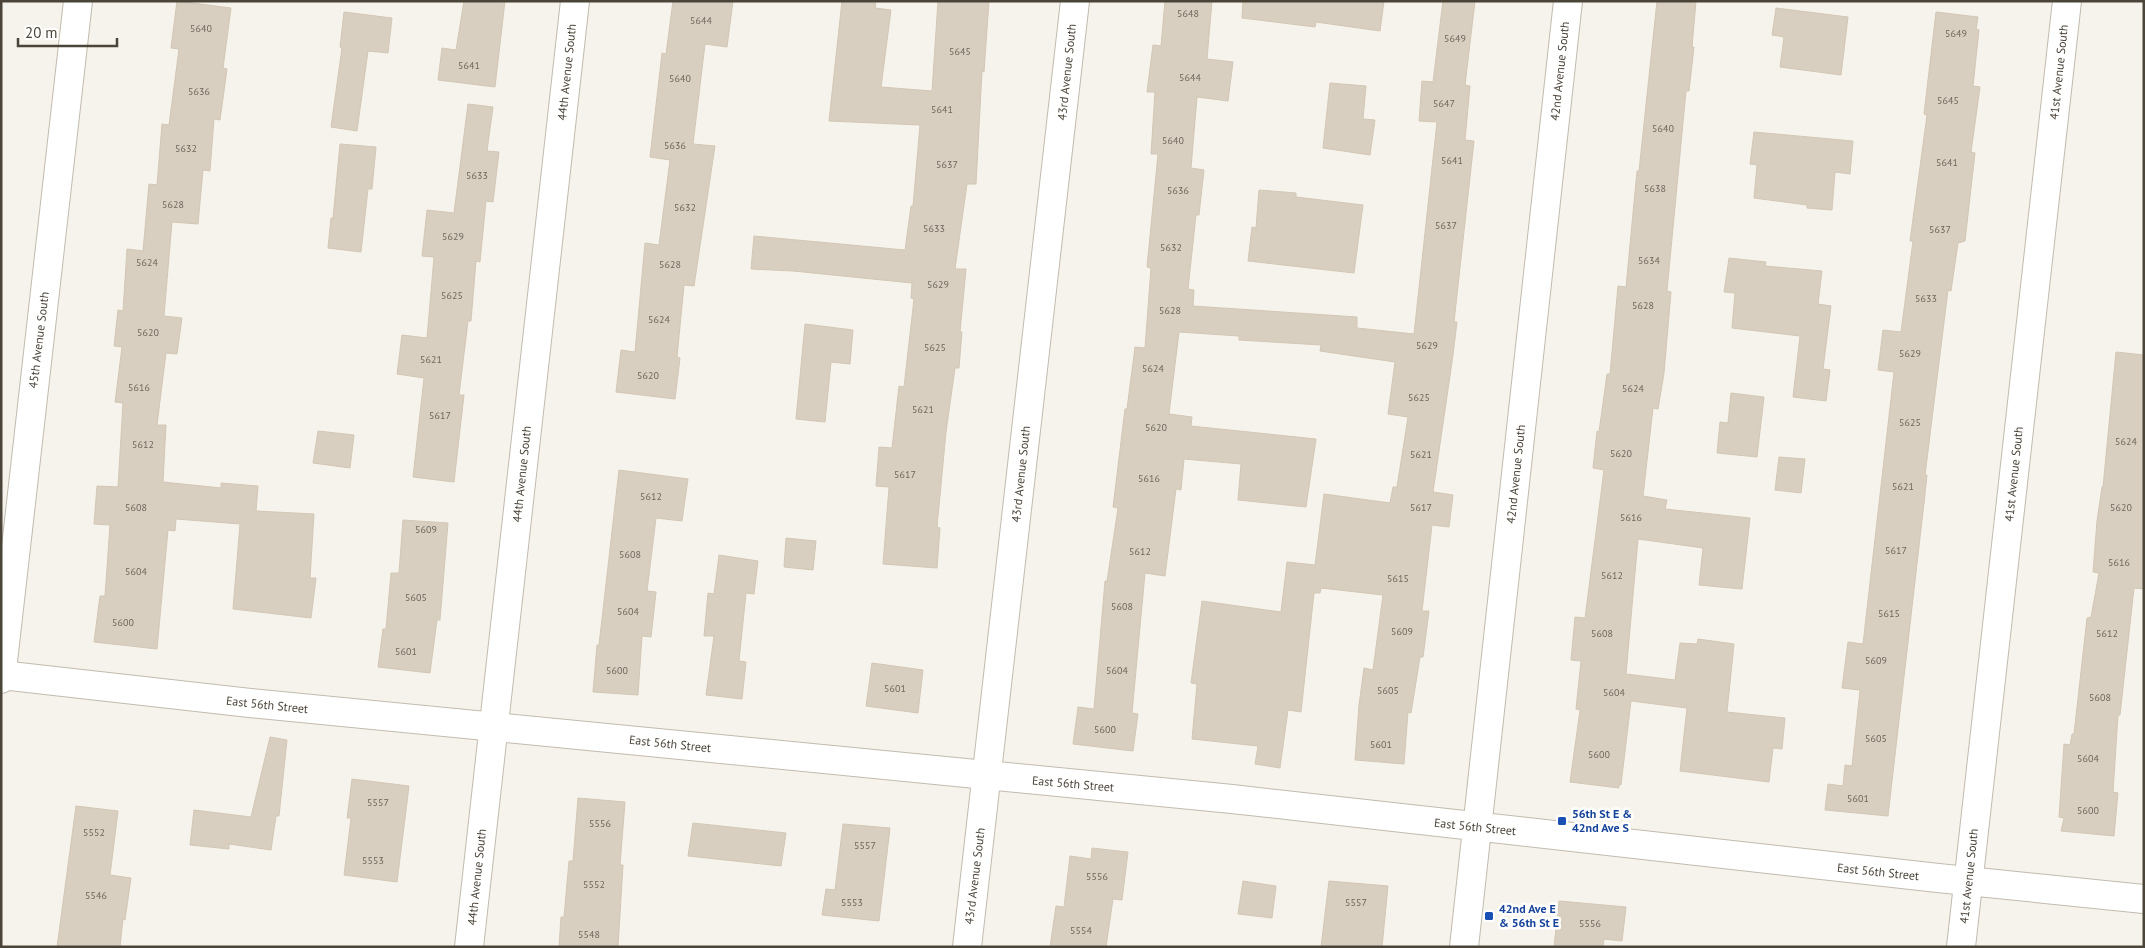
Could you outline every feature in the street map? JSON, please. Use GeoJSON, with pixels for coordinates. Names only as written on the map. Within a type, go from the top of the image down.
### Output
{"type":"FeatureCollection","features":[{"type":"Feature","properties":{"kind":"street","name":"45th Avenue South"},"geometry":{"type":"LineString","coordinates":[[1,679],[78,1]]}},
{"type":"Feature","properties":{"kind":"street","name":"44th Avenue South"},"geometry":{"type":"LineString","coordinates":[[469,947],[575,1]]}},
{"type":"Feature","properties":{"kind":"street","name":"43rd Avenue South"},"geometry":{"type":"LineString","coordinates":[[967,947],[1074,1]]}},
{"type":"Feature","properties":{"kind":"street","name":"42nd Avenue South"},"geometry":{"type":"LineString","coordinates":[[1464,947],[1568,1]]}},
{"type":"Feature","properties":{"kind":"street","name":"41st Avenue South"},"geometry":{"type":"LineString","coordinates":[[1961,947],[2067,1]]}},
{"type":"Feature","properties":{"kind":"street","name":"East 56th Street"},"geometry":{"type":"LineString","coordinates":[[2,675],[250,703],[1232,799],[1968,882],[2144,899]]}},
{"type":"Feature","properties":{"kind":"building"},"geometry":{"type":"Polygon","coordinates":[[[177,1],[231,8],[223,68],[227,69],[220,120],[214,119],[210,171],[203,170],[198,224],[172,222],[164,316],[182,318],[177,354],[166,353],[157,425],[166,425],[163,482],[221,488],[221,483],[258,486],[256,511],[314,514],[310,578],[316,578],[311,618],[233,609],[240,524],[176,519],[175,531],[168,530],[157,649],[94,642],[100,596],[105,596],[110,525],[94,524],[97,486],[118,487],[123,403],[115,402],[122,347],[114,346],[118,310],[123,311],[127,249],[143,251],[149,184],[157,185],[162,124],[169,125],[179,49],[171,48],[177,1]]]}},
{"type":"Feature","properties":{"kind":"building"},"geometry":{"type":"Polygon","coordinates":[[[464,1],[505,1],[495,87],[438,80],[442,48],[456,50],[464,1]]]}},
{"type":"Feature","properties":{"kind":"building"},"geometry":{"type":"Polygon","coordinates":[[[673,1],[733,1],[727,47],[705,44],[693,144],[715,146],[694,286],[684,285],[677,357],[680,358],[675,399],[616,392],[621,350],[635,352],[645,243],[659,245],[670,160],[650,157],[662,53],[666,54],[673,1]]]}},
{"type":"Feature","properties":{"kind":"building"},"geometry":{"type":"Polygon","coordinates":[[[842,1],[876,1],[875,8],[891,10],[881,87],[932,91],[938,1],[989,1],[984,72],[982,71],[976,184],[967,184],[955,269],[966,269],[960,332],[962,332],[959,368],[955,368],[946,432],[937,527],[940,528],[937,568],[883,564],[889,487],[876,486],[879,447],[892,448],[899,386],[904,387],[914,299],[911,298],[912,283],[793,271],[751,269],[754,236],[905,250],[911,206],[913,206],[920,125],[829,121],[842,1]]]}},
{"type":"Feature","properties":{"kind":"building"},"geometry":{"type":"Polygon","coordinates":[[[1165,1],[1212,1],[1207,59],[1233,62],[1228,101],[1197,97],[1191,168],[1204,170],[1199,215],[1196,215],[1188,289],[1194,290],[1193,306],[1357,317],[1357,328],[1414,334],[1437,122],[1419,121],[1422,81],[1433,82],[1443,1],[1475,1],[1465,85],[1470,86],[1465,140],[1474,141],[1454,322],[1457,322],[1433,492],[1453,495],[1449,527],[1432,525],[1422,611],[1429,611],[1423,657],[1420,657],[1411,713],[1408,712],[1404,764],[1355,760],[1364,668],[1373,670],[1383,595],[1321,588],[1320,593],[1314,593],[1301,712],[1288,710],[1280,768],[1255,764],[1258,746],[1192,739],[1197,684],[1191,683],[1202,601],[1281,612],[1287,562],[1315,565],[1324,494],[1390,503],[1393,487],[1397,487],[1408,417],[1388,414],[1395,362],[1320,351],[1321,345],[1239,340],[1239,336],[1179,332],[1169,414],[1192,417],[1191,426],[1316,439],[1306,507],[1238,500],[1241,464],[1184,459],[1181,490],[1176,489],[1165,576],[1145,573],[1132,713],[1138,714],[1133,751],[1073,744],[1078,707],[1094,709],[1105,581],[1107,581],[1118,508],[1113,507],[1125,409],[1127,409],[1135,347],[1145,348],[1151,268],[1147,267],[1158,154],[1151,154],[1155,92],[1147,92],[1153,45],[1161,46],[1165,1]]]}},
{"type":"Feature","properties":{"kind":"building"},"geometry":{"type":"Polygon","coordinates":[[[1243,1],[1384,1],[1380,31],[1316,22],[1315,27],[1242,18],[1243,1]]]}},
{"type":"Feature","properties":{"kind":"building"},"geometry":{"type":"Polygon","coordinates":[[[1657,1],[1696,1],[1692,47],[1694,47],[1689,91],[1686,91],[1667,291],[1671,292],[1664,373],[1658,409],[1653,408],[1643,496],[1667,500],[1665,509],[1750,518],[1742,589],[1699,585],[1703,548],[1638,539],[1626,674],[1675,680],[1680,643],[1697,644],[1698,639],[1734,644],[1727,712],[1785,718],[1782,749],[1773,748],[1769,782],[1680,771],[1687,708],[1631,701],[1621,785],[1619,784],[1619,788],[1570,782],[1580,710],[1576,709],[1581,661],[1571,660],[1575,617],[1585,618],[1604,470],[1593,468],[1597,431],[1599,432],[1607,374],[1610,374],[1618,286],[1626,287],[1637,171],[1639,171],[1657,1]]]}},
{"type":"Feature","properties":{"kind":"building"},"geometry":{"type":"Polygon","coordinates":[[[1776,8],[1848,17],[1841,75],[1780,67],[1784,37],[1772,35],[1776,8]]]}},
{"type":"Feature","properties":{"kind":"building"},"geometry":{"type":"Polygon","coordinates":[[[344,12],[392,18],[388,53],[368,51],[357,131],[331,127],[342,48],[340,47],[344,12]]]}},
{"type":"Feature","properties":{"kind":"building"},"geometry":{"type":"Polygon","coordinates":[[[1936,12],[1978,17],[1976,29],[1979,30],[1973,86],[1980,87],[1971,152],[1975,153],[1965,241],[1958,243],[1951,291],[1948,290],[1925,475],[1927,475],[1924,503],[1888,816],[1825,810],[1828,784],[1843,786],[1845,765],[1852,766],[1860,690],[1842,688],[1848,642],[1863,644],[1894,372],[1878,370],[1883,330],[1901,332],[1913,241],[1910,241],[1927,115],[1924,114],[1936,12]]]}},
{"type":"Feature","properties":{"kind":"building"},"geometry":{"type":"Polygon","coordinates":[[[1330,83],[1366,86],[1363,119],[1375,120],[1370,155],[1323,148],[1330,83]]]}},
{"type":"Feature","properties":{"kind":"building"},"geometry":{"type":"Polygon","coordinates":[[[468,104],[493,107],[487,151],[499,152],[493,202],[486,201],[480,262],[476,261],[471,321],[468,321],[459,395],[464,395],[454,482],[413,477],[424,378],[397,374],[402,335],[427,338],[434,257],[422,256],[427,210],[454,213],[468,104]]]}},
{"type":"Feature","properties":{"kind":"building"},"geometry":{"type":"Polygon","coordinates":[[[1754,132],[1853,141],[1850,174],[1835,172],[1832,210],[1807,208],[1807,205],[1754,198],[1757,165],[1750,164],[1754,132]]]}},
{"type":"Feature","properties":{"kind":"building"},"geometry":{"type":"Polygon","coordinates":[[[340,144],[376,147],[372,189],[368,189],[361,252],[328,248],[331,218],[333,218],[340,144]]]}},
{"type":"Feature","properties":{"kind":"building"},"geometry":{"type":"Polygon","coordinates":[[[1259,190],[1296,193],[1296,197],[1363,205],[1354,273],[1248,261],[1252,227],[1256,228],[1259,190]]]}},
{"type":"Feature","properties":{"kind":"building"},"geometry":{"type":"Polygon","coordinates":[[[1729,258],[1766,262],[1765,266],[1822,271],[1818,304],[1831,306],[1823,369],[1830,370],[1826,401],[1793,397],[1800,336],[1732,328],[1735,293],[1724,292],[1729,258]]]}},
{"type":"Feature","properties":{"kind":"building"},"geometry":{"type":"Polygon","coordinates":[[[805,324],[853,330],[850,364],[831,362],[825,422],[796,419],[805,324]]]}},
{"type":"Feature","properties":{"kind":"building"},"geometry":{"type":"Polygon","coordinates":[[[2116,352],[2144,355],[2144,589],[2134,588],[2120,715],[2118,715],[2113,792],[2118,793],[2114,836],[2061,831],[2064,818],[2059,817],[2064,744],[2070,745],[2072,734],[2074,734],[2087,618],[2091,617],[2099,573],[2093,572],[2116,352]]]}},
{"type":"Feature","properties":{"kind":"building"},"geometry":{"type":"Polygon","coordinates":[[[1731,393],[1764,397],[1757,457],[1717,453],[1720,422],[1728,423],[1731,393]]]}},
{"type":"Feature","properties":{"kind":"building"},"geometry":{"type":"Polygon","coordinates":[[[318,431],[354,435],[350,468],[313,463],[318,431]]]}},
{"type":"Feature","properties":{"kind":"building"},"geometry":{"type":"Polygon","coordinates":[[[1779,457],[1805,459],[1801,493],[1775,490],[1779,457]]]}},
{"type":"Feature","properties":{"kind":"building"},"geometry":{"type":"Polygon","coordinates":[[[619,470],[688,479],[682,521],[656,518],[647,591],[656,592],[651,637],[642,636],[638,695],[593,692],[619,470]]]}},
{"type":"Feature","properties":{"kind":"building"},"geometry":{"type":"Polygon","coordinates":[[[403,520],[448,523],[440,620],[437,620],[430,673],[378,667],[383,629],[386,629],[391,573],[399,573],[403,520]]]}},
{"type":"Feature","properties":{"kind":"building"},"geometry":{"type":"Polygon","coordinates":[[[786,538],[816,541],[813,570],[784,567],[786,538]]]}},
{"type":"Feature","properties":{"kind":"building"},"geometry":{"type":"Polygon","coordinates":[[[719,555],[758,561],[754,594],[746,593],[739,661],[746,662],[742,699],[706,695],[714,636],[704,636],[708,593],[714,594],[719,555]]]}},
{"type":"Feature","properties":{"kind":"building"},"geometry":{"type":"Polygon","coordinates":[[[872,663],[923,670],[918,713],[866,706],[872,663]]]}},
{"type":"Feature","properties":{"kind":"building"},"geometry":{"type":"Polygon","coordinates":[[[270,737],[287,740],[279,816],[276,816],[271,850],[229,844],[229,849],[190,845],[194,810],[251,817],[270,737]]]}},
{"type":"Feature","properties":{"kind":"building"},"geometry":{"type":"Polygon","coordinates":[[[352,779],[409,786],[397,882],[344,875],[351,818],[347,818],[352,779]]]}},
{"type":"Feature","properties":{"kind":"building"},"geometry":{"type":"Polygon","coordinates":[[[578,798],[625,802],[620,865],[623,865],[618,947],[559,947],[561,917],[564,917],[569,861],[573,861],[578,798]]]}},
{"type":"Feature","properties":{"kind":"building"},"geometry":{"type":"Polygon","coordinates":[[[76,806],[118,811],[110,875],[131,878],[120,947],[57,947],[76,806]]]}},
{"type":"Feature","properties":{"kind":"building"},"geometry":{"type":"Polygon","coordinates":[[[693,823],[786,833],[781,866],[688,856],[693,823]]]}},
{"type":"Feature","properties":{"kind":"building"},"geometry":{"type":"Polygon","coordinates":[[[843,824],[890,828],[879,921],[822,915],[826,889],[835,890],[843,824]]]}},
{"type":"Feature","properties":{"kind":"building"},"geometry":{"type":"Polygon","coordinates":[[[1092,848],[1128,852],[1122,900],[1113,899],[1106,947],[1050,947],[1056,906],[1064,907],[1070,856],[1091,859],[1092,848]]]}},
{"type":"Feature","properties":{"kind":"building"},"geometry":{"type":"Polygon","coordinates":[[[1243,881],[1276,886],[1272,918],[1238,914],[1243,881]]]}},
{"type":"Feature","properties":{"kind":"building"},"geometry":{"type":"Polygon","coordinates":[[[1329,881],[1388,886],[1382,947],[1321,947],[1329,881]]]}},
{"type":"Feature","properties":{"kind":"building"},"geometry":{"type":"Polygon","coordinates":[[[1559,901],[1626,907],[1622,941],[1604,939],[1603,947],[1554,947],[1559,901]]]}},
{"type":"Feature","properties":{"kind":"place","name":"56th St E & 42nd Ave S"},"geometry":{"type":"Point","coordinates":[1562,821]}},
{"type":"Feature","properties":{"kind":"place","name":"42nd Ave E & 56th St E"},"geometry":{"type":"Point","coordinates":[1489,916]}}]}
